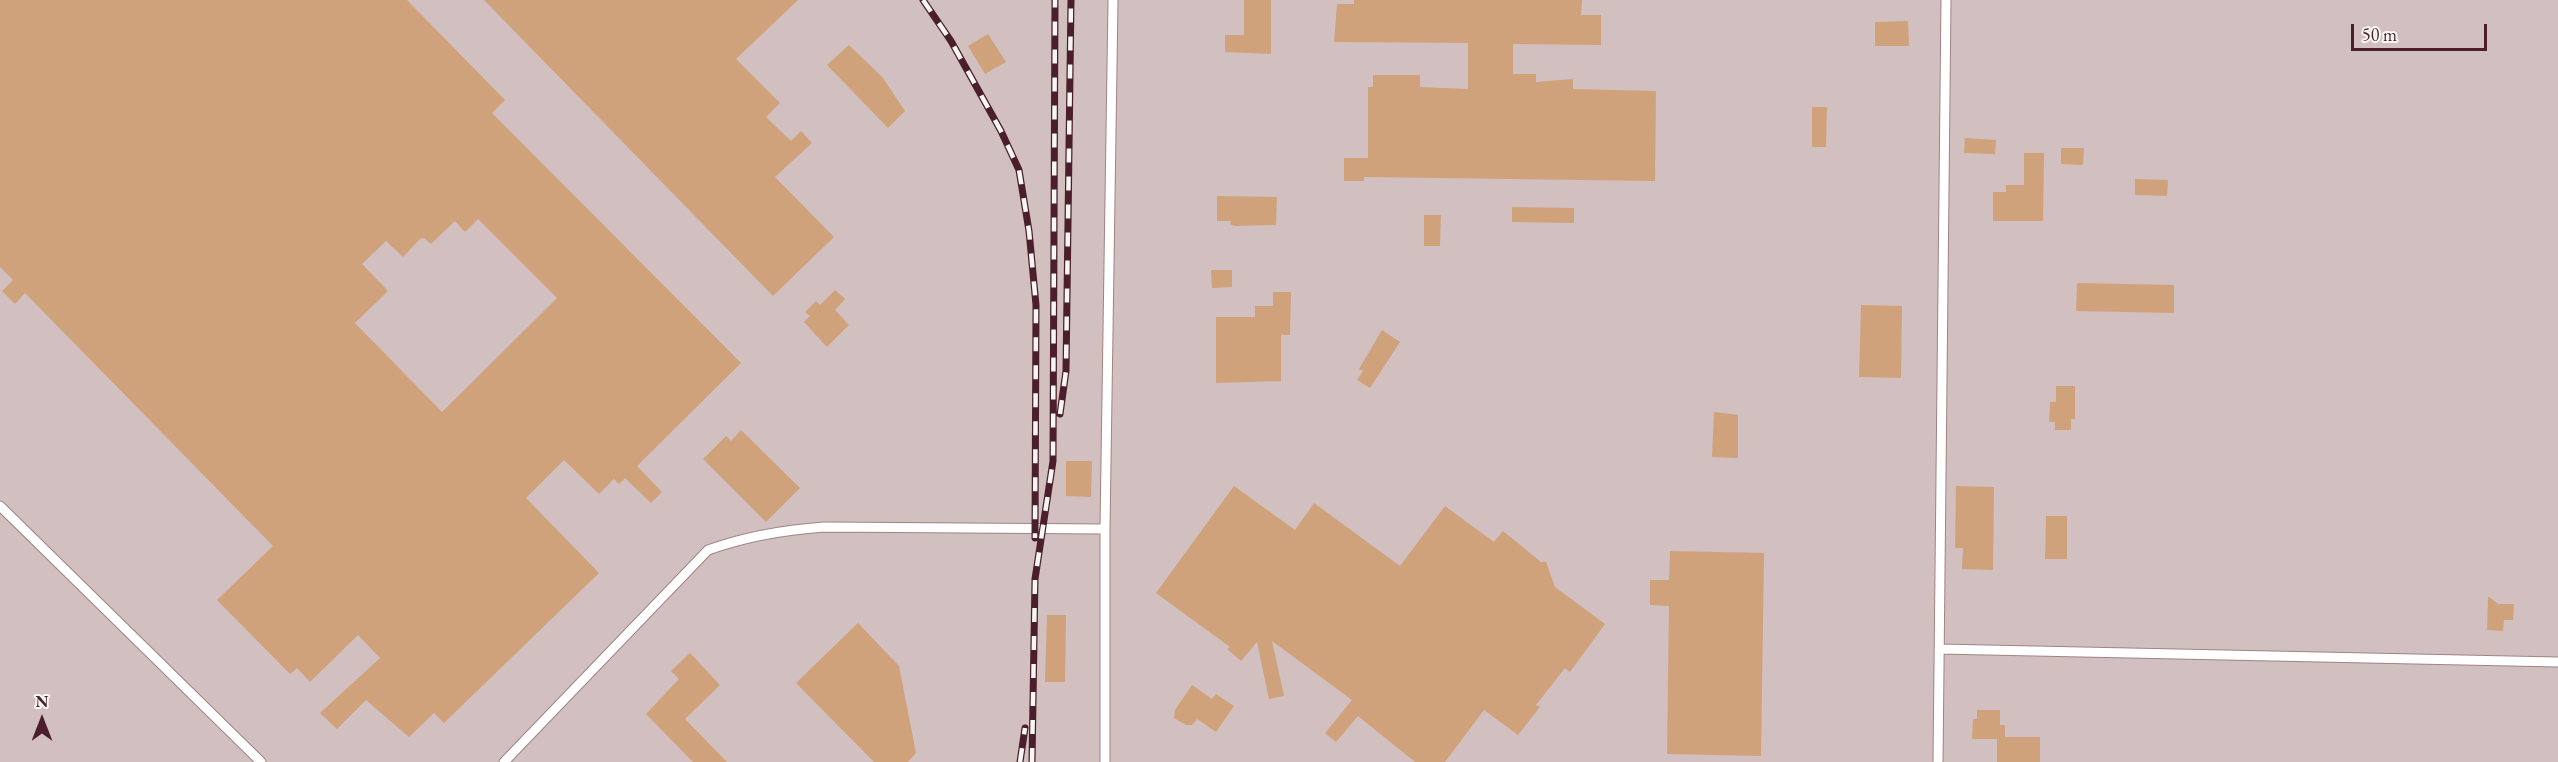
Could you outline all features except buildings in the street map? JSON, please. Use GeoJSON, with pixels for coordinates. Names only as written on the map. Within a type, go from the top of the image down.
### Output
{"type":"FeatureCollection","features":[{"type":"Feature","properties":{"kind":"lane"},"geometry":{"type":"LineString","coordinates":[[1105,762],[1105,529],[1113,0]]}},
{"type":"Feature","properties":{"kind":"lane"},"geometry":{"type":"LineString","coordinates":[[1938,762],[1946,0]]}},
{"type":"Feature","properties":{"kind":"lane"},"geometry":{"type":"LineString","coordinates":[[0,506],[261,762]]}},
{"type":"Feature","properties":{"kind":"lane"},"geometry":{"type":"LineString","coordinates":[[504,762],[708,550],[738,539],[778,530],[824,527],[1105,529]]}},
{"type":"Feature","properties":{"kind":"lane"},"geometry":{"type":"LineString","coordinates":[[1939,649],[2558,662]]}},
{"type":"Feature","properties":{"kind":"shaded area"},"geometry":{"type":"Polygon","coordinates":[[[0,0],[2558,0],[2558,762],[0,762],[0,0]]]}},
{"type":"Feature","properties":{"kind":"railway"},"geometry":{"type":"LineString","coordinates":[[923,0],[951,41],[1001,131],[1019,170],[1029,231],[1036,305],[1035,538]]}},
{"type":"Feature","properties":{"kind":"railway"},"geometry":{"type":"LineString","coordinates":[[1032,762],[1035,579],[1053,461],[1055,0]]}},
{"type":"Feature","properties":{"kind":"railway"},"geometry":{"type":"LineString","coordinates":[[1060,414],[1066,371],[1071,0]]}},
{"type":"Feature","properties":{"kind":"railway"},"geometry":{"type":"LineString","coordinates":[[1020,762],[1025,728]]}}]}
